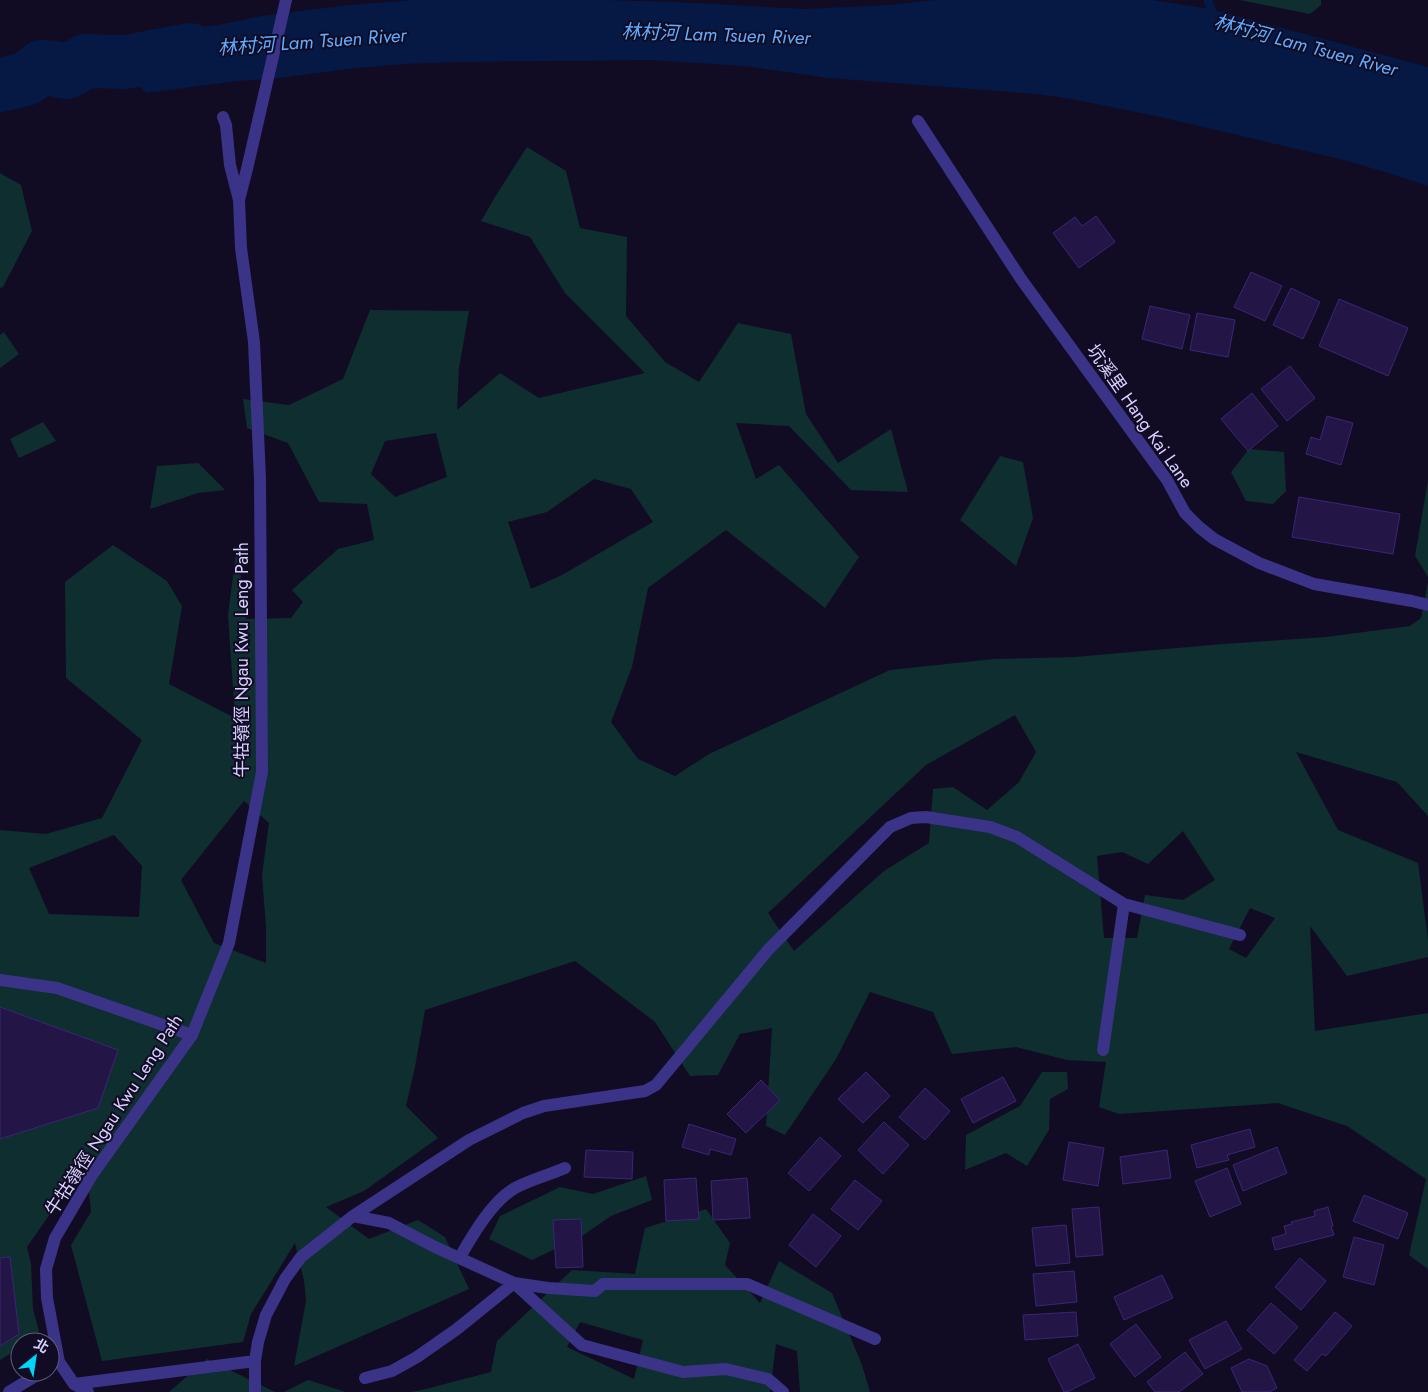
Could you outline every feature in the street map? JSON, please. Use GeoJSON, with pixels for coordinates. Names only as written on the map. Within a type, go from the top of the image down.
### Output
{"type":"FeatureCollection","features":[{"type":"Feature","properties":{"kind":"street","name":"牛牯嶺徑 Ngau Kwu Leng Path"},"geometry":{"type":"LineString","coordinates":[[51,1332],[46,1269],[55,1238],[92,1175],[192,1035],[229,943],[262,772],[259,460],[254,342],[241,248],[239,200],[286,0]]}},
{"type":"Feature","properties":{"kind":"street"},"geometry":{"type":"LineString","coordinates":[[223,117],[226,125],[230,165],[239,200]]}},
{"type":"Feature","properties":{"kind":"street","name":"坑溪里 Hang Kai Lane"},"geometry":{"type":"LineString","coordinates":[[918,121],[1021,279],[1167,480],[1185,513],[1199,527],[1214,539],[1259,563],[1314,584],[1428,605]]}},
{"type":"Feature","properties":{"kind":"street"},"geometry":{"type":"LineString","coordinates":[[255,1392],[255,1361],[258,1342],[266,1315],[284,1279],[301,1257],[353,1216],[468,1140],[523,1113],[544,1106],[645,1091],[656,1085],[768,950],[890,827],[911,818],[926,817],[990,827],[1016,837],[1124,904],[1240,935]]}},
{"type":"Feature","properties":{"kind":"street"},"geometry":{"type":"LineString","coordinates":[[1103,1050],[1124,904]]}},
{"type":"Feature","properties":{"kind":"street"},"geometry":{"type":"LineString","coordinates":[[0,980],[57,988],[192,1035]]}},
{"type":"Feature","properties":{"kind":"street"},"geometry":{"type":"LineString","coordinates":[[460,1257],[474,1232],[502,1198],[514,1188],[565,1168]]}},
{"type":"Feature","properties":{"kind":"street"},"geometry":{"type":"LineString","coordinates":[[353,1216],[390,1223],[435,1247],[514,1283],[548,1288],[595,1291],[603,1284],[746,1284],[876,1339]]}},
{"type":"Feature","properties":{"kind":"street"},"geometry":{"type":"LineString","coordinates":[[365,1378],[392,1371],[417,1357],[457,1329],[514,1283]]}},
{"type":"Feature","properties":{"kind":"street"},"geometry":{"type":"LineString","coordinates":[[514,1283],[582,1345],[684,1372],[726,1369],[768,1380],[783,1392]]}},
{"type":"Feature","properties":{"kind":"street"},"geometry":{"type":"LineString","coordinates":[[74,1384],[255,1361]]}},
{"type":"Feature","properties":{"kind":"street"},"geometry":{"type":"LineString","coordinates":[[60,1370],[74,1384],[88,1392]]}},
{"type":"Feature","properties":{"kind":"street"},"geometry":{"type":"LineString","coordinates":[[9,1392],[26,1382]]}},
{"type":"Feature","properties":{"kind":"green space"},"geometry":{"type":"Polygon","coordinates":[[[1239,0],[1321,0],[1321,5],[1310,14],[1239,0]]]}},
{"type":"Feature","properties":{"kind":"green space"},"geometry":{"type":"Polygon","coordinates":[[[527,147],[566,171],[580,228],[627,237],[626,316],[665,362],[699,382],[738,323],[791,334],[806,414],[838,463],[891,429],[908,492],[851,490],[789,426],[736,423],[756,479],[779,465],[859,557],[825,608],[726,530],[648,588],[632,667],[611,722],[638,759],[675,776],[709,754],[890,670],[994,659],[1075,657],[1326,637],[1410,626],[1421,618],[1428,582],[1428,816],[1397,782],[1296,752],[1338,830],[1418,863],[1428,940],[1428,957],[1347,976],[1310,926],[1315,1031],[1428,1013],[1428,1269],[1409,1255],[1426,1179],[1347,1126],[1278,1103],[1119,1114],[1099,1107],[1106,1062],[1067,1060],[1016,1047],[952,1054],[933,1012],[870,992],[836,1059],[785,1135],[766,1126],[772,1028],[740,1034],[718,1075],[690,1076],[655,1022],[575,961],[425,1010],[406,1106],[438,1138],[364,1191],[326,1207],[369,1239],[418,1220],[445,1237],[469,1289],[294,1366],[306,1301],[304,1280],[295,1243],[251,1314],[243,1342],[102,1361],[71,1245],[91,1212],[86,1162],[27,1247],[31,1264],[33,1309],[39,1332],[10,1332],[10,1354],[0,1360],[0,830],[46,834],[102,818],[142,740],[66,678],[65,582],[113,545],[167,581],[182,606],[169,684],[235,718],[228,615],[237,545],[246,619],[291,618],[303,602],[292,590],[338,549],[374,540],[367,504],[319,502],[288,443],[247,428],[243,399],[289,405],[343,379],[370,310],[469,311],[459,368],[457,410],[500,373],[539,398],[645,373],[565,293],[530,237],[481,221],[527,147]],[[436,433],[385,441],[371,474],[395,497],[447,477],[436,433]],[[594,479],[547,512],[508,522],[531,589],[562,575],[653,522],[631,489],[594,479]],[[1015,715],[926,765],[768,913],[794,951],[884,871],[929,843],[933,789],[953,787],[987,810],[1019,782],[1036,752],[1015,715]],[[244,801],[181,880],[214,943],[266,963],[266,927],[262,875],[269,823],[244,801]],[[1183,831],[1148,864],[1122,852],[1097,856],[1104,938],[1137,938],[1145,895],[1183,900],[1215,880],[1183,831]],[[114,835],[29,868],[49,914],[139,917],[142,866],[114,835]],[[1250,908],[1229,949],[1246,958],[1275,918],[1250,908]]]}},
{"type":"Feature","properties":{"kind":"green space"},"geometry":{"type":"Polygon","coordinates":[[[0,173],[21,185],[32,231],[3,287],[0,288],[0,173]]]}},
{"type":"Feature","properties":{"kind":"green space"},"geometry":{"type":"Polygon","coordinates":[[[4,332],[19,354],[0,368],[0,335],[4,332]]]}},
{"type":"Feature","properties":{"kind":"green space"},"geometry":{"type":"Polygon","coordinates":[[[43,422],[56,441],[19,458],[10,439],[43,422]]]}},
{"type":"Feature","properties":{"kind":"green space"},"geometry":{"type":"Polygon","coordinates":[[[1249,449],[1284,452],[1286,491],[1273,504],[1246,501],[1231,472],[1249,449]]]}},
{"type":"Feature","properties":{"kind":"green space"},"geometry":{"type":"Polygon","coordinates":[[[1000,456],[1023,462],[1033,518],[1016,566],[960,520],[1000,456]]]}},
{"type":"Feature","properties":{"kind":"green space"},"geometry":{"type":"Polygon","coordinates":[[[198,463],[225,490],[198,493],[150,509],[157,466],[198,463]]]}},
{"type":"Feature","properties":{"kind":"green space"},"geometry":{"type":"Polygon","coordinates":[[[1428,480],[1428,577],[1415,556],[1428,480]]]}},
{"type":"Feature","properties":{"kind":"green space"},"geometry":{"type":"Polygon","coordinates":[[[1042,1072],[1067,1072],[1068,1089],[1050,1099],[1049,1130],[1027,1166],[1006,1153],[965,1170],[966,1135],[1020,1106],[1042,1072]]]}},
{"type":"Feature","properties":{"kind":"green space"},"geometry":{"type":"Polygon","coordinates":[[[646,1176],[652,1200],[611,1216],[582,1236],[532,1260],[489,1239],[500,1216],[560,1187],[593,1194],[646,1176]]]}},
{"type":"Feature","properties":{"kind":"green space"},"geometry":{"type":"Polygon","coordinates":[[[706,1209],[730,1243],[725,1265],[760,1303],[779,1261],[832,1293],[862,1365],[870,1392],[800,1392],[797,1351],[776,1344],[770,1392],[410,1392],[491,1372],[497,1341],[572,1270],[635,1274],[645,1228],[706,1209]],[[580,1322],[567,1347],[634,1379],[643,1340],[580,1322]]]}},
{"type":"Feature","properties":{"kind":"green space"},"geometry":{"type":"Polygon","coordinates":[[[207,1359],[275,1392],[169,1392],[207,1359]]]}},
{"type":"Feature","properties":{"kind":"green space"},"geometry":{"type":"Polygon","coordinates":[[[308,1380],[346,1392],[284,1392],[308,1380]]]}},
{"type":"Feature","properties":{"kind":"water"},"geometry":{"type":"Polygon","coordinates":[[[413,0],[605,0],[804,9],[890,5],[935,0],[1152,0],[1211,9],[1428,67],[1428,186],[1340,159],[1156,116],[1077,100],[1037,94],[829,78],[744,66],[650,60],[405,64],[238,81],[146,93],[118,63],[126,37],[223,24],[261,16],[351,5],[413,0]]]}},
{"type":"Feature","properties":{"kind":"building"},"geometry":{"type":"Polygon","coordinates":[[[1096,216],[1115,242],[1079,268],[1053,233],[1075,217],[1082,226],[1096,216]]]}},
{"type":"Feature","properties":{"kind":"building"},"geometry":{"type":"Polygon","coordinates":[[[1251,272],[1282,286],[1265,321],[1234,307],[1251,272]]]}},
{"type":"Feature","properties":{"kind":"building"},"geometry":{"type":"Polygon","coordinates":[[[1291,288],[1320,302],[1303,339],[1273,325],[1291,288]]]}},
{"type":"Feature","properties":{"kind":"building"},"geometry":{"type":"Polygon","coordinates":[[[1339,299],[1408,328],[1388,376],[1319,346],[1339,299]]]}},
{"type":"Feature","properties":{"kind":"building"},"geometry":{"type":"Polygon","coordinates":[[[1150,306],[1190,315],[1182,349],[1142,339],[1150,306]]]}},
{"type":"Feature","properties":{"kind":"building"},"geometry":{"type":"Polygon","coordinates":[[[1197,313],[1235,320],[1228,357],[1190,350],[1197,313]]]}},
{"type":"Feature","properties":{"kind":"building"},"geometry":{"type":"Polygon","coordinates":[[[1290,366],[1315,398],[1287,421],[1261,389],[1290,366]]]}},
{"type":"Feature","properties":{"kind":"building"},"geometry":{"type":"Polygon","coordinates":[[[1252,393],[1278,426],[1248,451],[1221,419],[1252,393]]]}},
{"type":"Feature","properties":{"kind":"building"},"geometry":{"type":"Polygon","coordinates":[[[1327,416],[1353,423],[1341,465],[1306,454],[1311,437],[1320,440],[1327,416]]]}},
{"type":"Feature","properties":{"kind":"building"},"geometry":{"type":"Polygon","coordinates":[[[1299,497],[1400,514],[1393,554],[1292,537],[1299,497]]]}},
{"type":"Feature","properties":{"kind":"building"},"geometry":{"type":"Polygon","coordinates":[[[0,1007],[118,1050],[98,1108],[0,1139],[0,1007]]]}},
{"type":"Feature","properties":{"kind":"building"},"geometry":{"type":"Polygon","coordinates":[[[866,1072],[890,1096],[863,1123],[838,1099],[866,1072]]]}},
{"type":"Feature","properties":{"kind":"building"},"geometry":{"type":"Polygon","coordinates":[[[1003,1077],[1016,1101],[973,1123],[961,1099],[1003,1077]]]}},
{"type":"Feature","properties":{"kind":"building"},"geometry":{"type":"Polygon","coordinates":[[[761,1080],[780,1100],[746,1133],[727,1114],[761,1080]]]}},
{"type":"Feature","properties":{"kind":"building"},"geometry":{"type":"Polygon","coordinates":[[[925,1088],[950,1111],[925,1140],[899,1117],[925,1088]]]}},
{"type":"Feature","properties":{"kind":"building"},"geometry":{"type":"Polygon","coordinates":[[[884,1122],[909,1145],[883,1174],[858,1150],[884,1122]]]}},
{"type":"Feature","properties":{"kind":"building"},"geometry":{"type":"Polygon","coordinates":[[[689,1124],[736,1139],[731,1155],[710,1149],[709,1155],[682,1147],[689,1124]]]}},
{"type":"Feature","properties":{"kind":"building"},"geometry":{"type":"Polygon","coordinates":[[[1250,1129],[1255,1147],[1227,1155],[1229,1160],[1197,1168],[1191,1145],[1250,1129]]]}},
{"type":"Feature","properties":{"kind":"building"},"geometry":{"type":"Polygon","coordinates":[[[820,1137],[841,1156],[809,1191],[788,1173],[820,1137]]]}},
{"type":"Feature","properties":{"kind":"building"},"geometry":{"type":"Polygon","coordinates":[[[1069,1142],[1104,1148],[1098,1186],[1063,1180],[1069,1142]]]}},
{"type":"Feature","properties":{"kind":"building"},"geometry":{"type":"Polygon","coordinates":[[[1277,1147],[1287,1173],[1243,1191],[1233,1165],[1277,1147]]]}},
{"type":"Feature","properties":{"kind":"building"},"geometry":{"type":"Polygon","coordinates":[[[586,1150],[633,1152],[632,1179],[584,1177],[586,1150]]]}},
{"type":"Feature","properties":{"kind":"building"},"geometry":{"type":"Polygon","coordinates":[[[1167,1150],[1171,1178],[1123,1184],[1120,1157],[1167,1150]]]}},
{"type":"Feature","properties":{"kind":"building"},"geometry":{"type":"Polygon","coordinates":[[[1227,1168],[1241,1204],[1210,1217],[1195,1181],[1227,1168]]]}},
{"type":"Feature","properties":{"kind":"building"},"geometry":{"type":"Polygon","coordinates":[[[696,1178],[699,1219],[666,1221],[664,1180],[696,1178]]]}},
{"type":"Feature","properties":{"kind":"building"},"geometry":{"type":"Polygon","coordinates":[[[747,1178],[750,1218],[713,1220],[711,1181],[747,1178]]]}},
{"type":"Feature","properties":{"kind":"building"},"geometry":{"type":"Polygon","coordinates":[[[855,1180],[882,1201],[858,1230],[831,1209],[855,1180]]]}},
{"type":"Feature","properties":{"kind":"building"},"geometry":{"type":"Polygon","coordinates":[[[1364,1195],[1408,1213],[1398,1239],[1353,1221],[1364,1195]]]}},
{"type":"Feature","properties":{"kind":"building"},"geometry":{"type":"Polygon","coordinates":[[[1099,1207],[1103,1255],[1076,1257],[1072,1209],[1099,1207]]]}},
{"type":"Feature","properties":{"kind":"building"},"geometry":{"type":"Polygon","coordinates":[[[1328,1207],[1334,1235],[1275,1250],[1272,1238],[1286,1234],[1284,1226],[1292,1224],[1291,1222],[1315,1216],[1314,1211],[1328,1207]]]}},
{"type":"Feature","properties":{"kind":"building"},"geometry":{"type":"Polygon","coordinates":[[[813,1214],[841,1236],[816,1267],[789,1245],[813,1214]]]}},
{"type":"Feature","properties":{"kind":"building"},"geometry":{"type":"Polygon","coordinates":[[[581,1219],[583,1267],[556,1268],[553,1220],[581,1219]]]}},
{"type":"Feature","properties":{"kind":"building"},"geometry":{"type":"Polygon","coordinates":[[[1066,1225],[1070,1263],[1036,1266],[1032,1228],[1066,1225]]]}},
{"type":"Feature","properties":{"kind":"building"},"geometry":{"type":"Polygon","coordinates":[[[1354,1237],[1384,1245],[1374,1285],[1343,1277],[1354,1237]]]}},
{"type":"Feature","properties":{"kind":"building"},"geometry":{"type":"Polygon","coordinates":[[[10,1257],[19,1332],[10,1332],[10,1340],[0,1346],[0,1258],[10,1257]]]}},
{"type":"Feature","properties":{"kind":"building"},"geometry":{"type":"Polygon","coordinates":[[[1300,1258],[1326,1281],[1301,1310],[1275,1287],[1300,1258]]]}},
{"type":"Feature","properties":{"kind":"building"},"geometry":{"type":"Polygon","coordinates":[[[1074,1271],[1077,1302],[1036,1306],[1033,1274],[1074,1271]]]}},
{"type":"Feature","properties":{"kind":"building"},"geometry":{"type":"Polygon","coordinates":[[[1162,1275],[1173,1298],[1124,1320],[1114,1297],[1162,1275]]]}},
{"type":"Feature","properties":{"kind":"building"},"geometry":{"type":"Polygon","coordinates":[[[1271,1303],[1298,1327],[1274,1354],[1247,1330],[1271,1303]]]}},
{"type":"Feature","properties":{"kind":"building"},"geometry":{"type":"Polygon","coordinates":[[[1076,1312],[1078,1336],[1025,1340],[1023,1315],[1076,1312]]]}},
{"type":"Feature","properties":{"kind":"building"},"geometry":{"type":"Polygon","coordinates":[[[1335,1312],[1352,1326],[1326,1356],[1322,1354],[1307,1371],[1294,1360],[1335,1312]]]}},
{"type":"Feature","properties":{"kind":"building"},"geometry":{"type":"Polygon","coordinates":[[[1226,1321],[1242,1349],[1205,1369],[1189,1340],[1226,1321]]]}},
{"type":"Feature","properties":{"kind":"building"},"geometry":{"type":"Polygon","coordinates":[[[1136,1324],[1161,1357],[1135,1377],[1110,1344],[1136,1324]]]}},
{"type":"Feature","properties":{"kind":"building"},"geometry":{"type":"Polygon","coordinates":[[[1078,1344],[1095,1378],[1064,1392],[1048,1359],[1078,1344]]]}},
{"type":"Feature","properties":{"kind":"building"},"geometry":{"type":"Polygon","coordinates":[[[1185,1352],[1203,1374],[1179,1392],[1155,1392],[1147,1382],[1185,1352]]]}},
{"type":"Feature","properties":{"kind":"building"},"geometry":{"type":"Polygon","coordinates":[[[1249,1359],[1267,1366],[1277,1388],[1269,1392],[1242,1392],[1231,1368],[1249,1359]]]}},
{"type":"Feature","properties":{"kind":"waterway"},"geometry":{"type":"LineString","coordinates":[[1208,0],[1214,19]]}},
{"type":"Feature","properties":{"kind":"waterway","name":"林村河 Lam Tsuen River"},"geometry":{"type":"LineString","coordinates":[[0,85],[26,79],[42,67],[55,68],[67,72],[86,61],[125,62],[190,50]]}}]}
